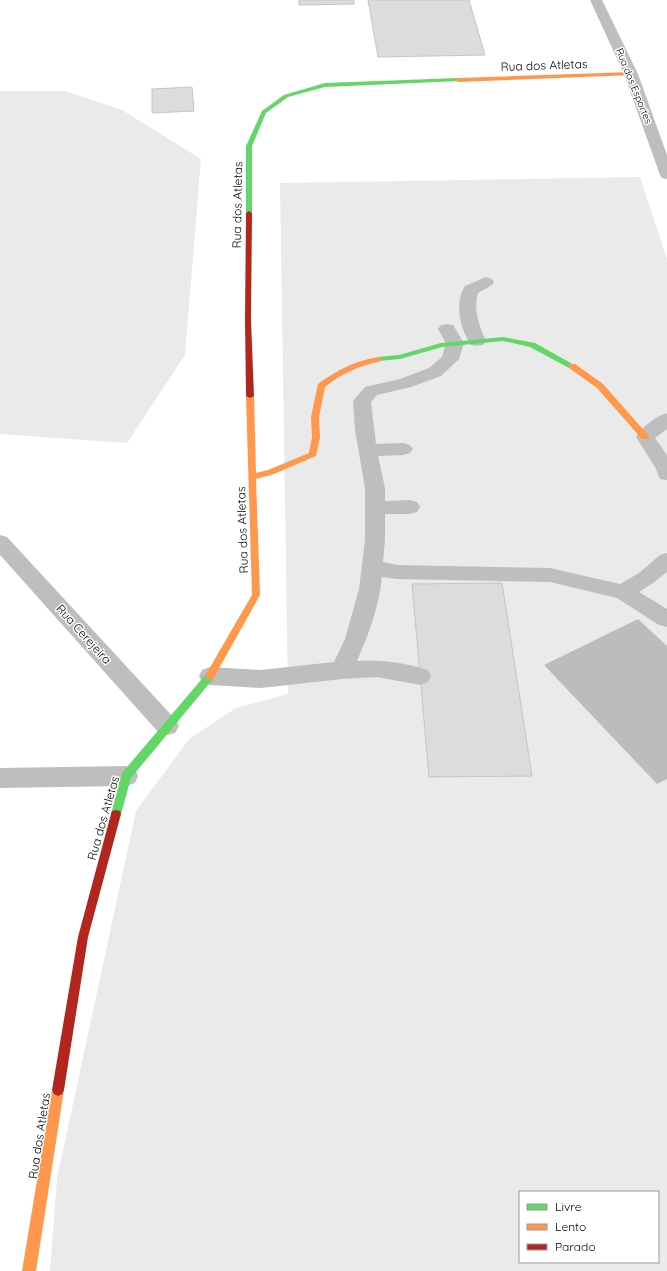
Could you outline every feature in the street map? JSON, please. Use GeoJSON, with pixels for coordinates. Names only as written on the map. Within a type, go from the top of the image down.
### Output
{"type":"FeatureCollection","features":[{"type":"Feature","properties":{"kind":"street","name":"Rua dos Esportes"},"geometry":{"type":"LineString","coordinates":[[596,0],[631,74],[667,174]]}},
{"type":"Feature","properties":{"kind":"street","name":"Rua dos Atletas"},"geometry":{"type":"LineString","coordinates":[[29,1271],[83,937],[126,776],[210,676],[256,595],[248,320],[249,146],[264,112],[286,96],[326,85],[631,74]]}},
{"type":"Feature","properties":{"kind":"street"},"geometry":{"type":"LineString","coordinates":[[477,341],[470,324],[467,303],[471,290],[486,282]]}},
{"type":"Feature","properties":{"kind":"street"},"geometry":{"type":"LineString","coordinates":[[253,477],[278,469],[313,454],[316,437],[314,417],[321,386],[342,370],[371,360],[400,357],[440,345],[451,336]]}},
{"type":"Feature","properties":{"kind":"street"},"geometry":{"type":"LineString","coordinates":[[451,336],[477,341],[503,339],[532,345],[569,364],[600,386],[645,437],[665,468],[667,474]]}},
{"type":"Feature","properties":{"kind":"street"},"geometry":{"type":"LineString","coordinates":[[342,670],[356,639],[370,588],[376,540],[375,488],[364,430],[362,401],[371,391],[405,383],[435,372],[450,359],[451,336]]}},
{"type":"Feature","properties":{"kind":"street"},"geometry":{"type":"LineString","coordinates":[[645,437],[667,419]]}},
{"type":"Feature","properties":{"kind":"street"},"geometry":{"type":"LineString","coordinates":[[368,450],[403,449]]}},
{"type":"Feature","properties":{"kind":"street"},"geometry":{"type":"LineString","coordinates":[[376,508],[410,507]]}},
{"type":"Feature","properties":{"kind":"street","name":"Rua Cerejeira"},"geometry":{"type":"LineString","coordinates":[[0,542],[167,726]]}},
{"type":"Feature","properties":{"kind":"street"},"geometry":{"type":"LineString","coordinates":[[623,592],[646,578],[667,560]]}},
{"type":"Feature","properties":{"kind":"street"},"geometry":{"type":"LineString","coordinates":[[372,568],[397,572],[550,575],[623,592],[667,619]]}},
{"type":"Feature","properties":{"kind":"street"},"geometry":{"type":"LineString","coordinates":[[210,676],[261,679],[342,670],[377,668],[420,676]]}},
{"type":"Feature","properties":{"kind":"street"},"geometry":{"type":"LineString","coordinates":[[0,778],[126,776]]}},
{"type":"Feature","properties":{"kind":"shaded area"},"geometry":{"type":"Polygon","coordinates":[[[0,91],[65,91],[122,110],[201,159],[185,355],[127,443],[0,434],[0,91]]]}},
{"type":"Feature","properties":{"kind":"shaded area"},"geometry":{"type":"Polygon","coordinates":[[[640,177],[667,259],[667,1271],[50,1271],[57,1178],[136,811],[189,739],[236,708],[288,694],[280,183],[640,177]]]}},
{"type":"Feature","properties":{"kind":"shaded area"},"geometry":{"type":"Polygon","coordinates":[[[638,619],[667,646],[667,779],[657,784],[544,665],[638,619]]]}},
{"type":"Feature","properties":{"kind":"building"},"geometry":{"type":"Polygon","coordinates":[[[299,0],[354,0],[354,4],[299,5],[299,0]]]}},
{"type":"Feature","properties":{"kind":"building"},"geometry":{"type":"Polygon","coordinates":[[[368,0],[469,0],[485,55],[378,57],[368,0]]]}},
{"type":"Feature","properties":{"kind":"building"},"geometry":{"type":"Polygon","coordinates":[[[192,87],[194,111],[152,113],[152,89],[192,87]]]}},
{"type":"Feature","properties":{"kind":"building"},"geometry":{"type":"Polygon","coordinates":[[[502,583],[532,776],[429,777],[412,584],[502,583]]]}},
{"type":"Feature","properties":{"kind":"traffic: fast"},"geometry":{"type":"LineString","coordinates":[[249,213],[249,146],[264,112],[286,96],[325,85],[458,80]]}},
{"type":"Feature","properties":{"kind":"traffic: fast"},"geometry":{"type":"LineString","coordinates":[[378,359],[400,357],[441,345],[503,339],[532,345],[572,366]]}},
{"type":"Feature","properties":{"kind":"traffic: fast"},"geometry":{"type":"LineString","coordinates":[[116,814],[126,776],[210,676]]}},
{"type":"Feature","properties":{"kind":"traffic: slow"},"geometry":{"type":"LineString","coordinates":[[458,80],[631,74]]}},
{"type":"Feature","properties":{"kind":"traffic: slow"},"geometry":{"type":"LineString","coordinates":[[253,477],[271,472],[313,454],[316,437],[315,417],[321,386],[348,368],[370,360],[378,359]]}},
{"type":"Feature","properties":{"kind":"traffic: slow"},"geometry":{"type":"LineString","coordinates":[[572,366],[600,386],[645,437]]}},
{"type":"Feature","properties":{"kind":"traffic: slow"},"geometry":{"type":"LineString","coordinates":[[210,676],[256,595],[250,396]]}},
{"type":"Feature","properties":{"kind":"traffic: slow"},"geometry":{"type":"LineString","coordinates":[[29,1271],[58,1090]]}},
{"type":"Feature","properties":{"kind":"traffic: jam"},"geometry":{"type":"LineString","coordinates":[[249,213],[248,320],[250,396]]}},
{"type":"Feature","properties":{"kind":"traffic: jam"},"geometry":{"type":"LineString","coordinates":[[58,1090],[83,937],[116,814]]}}]}
